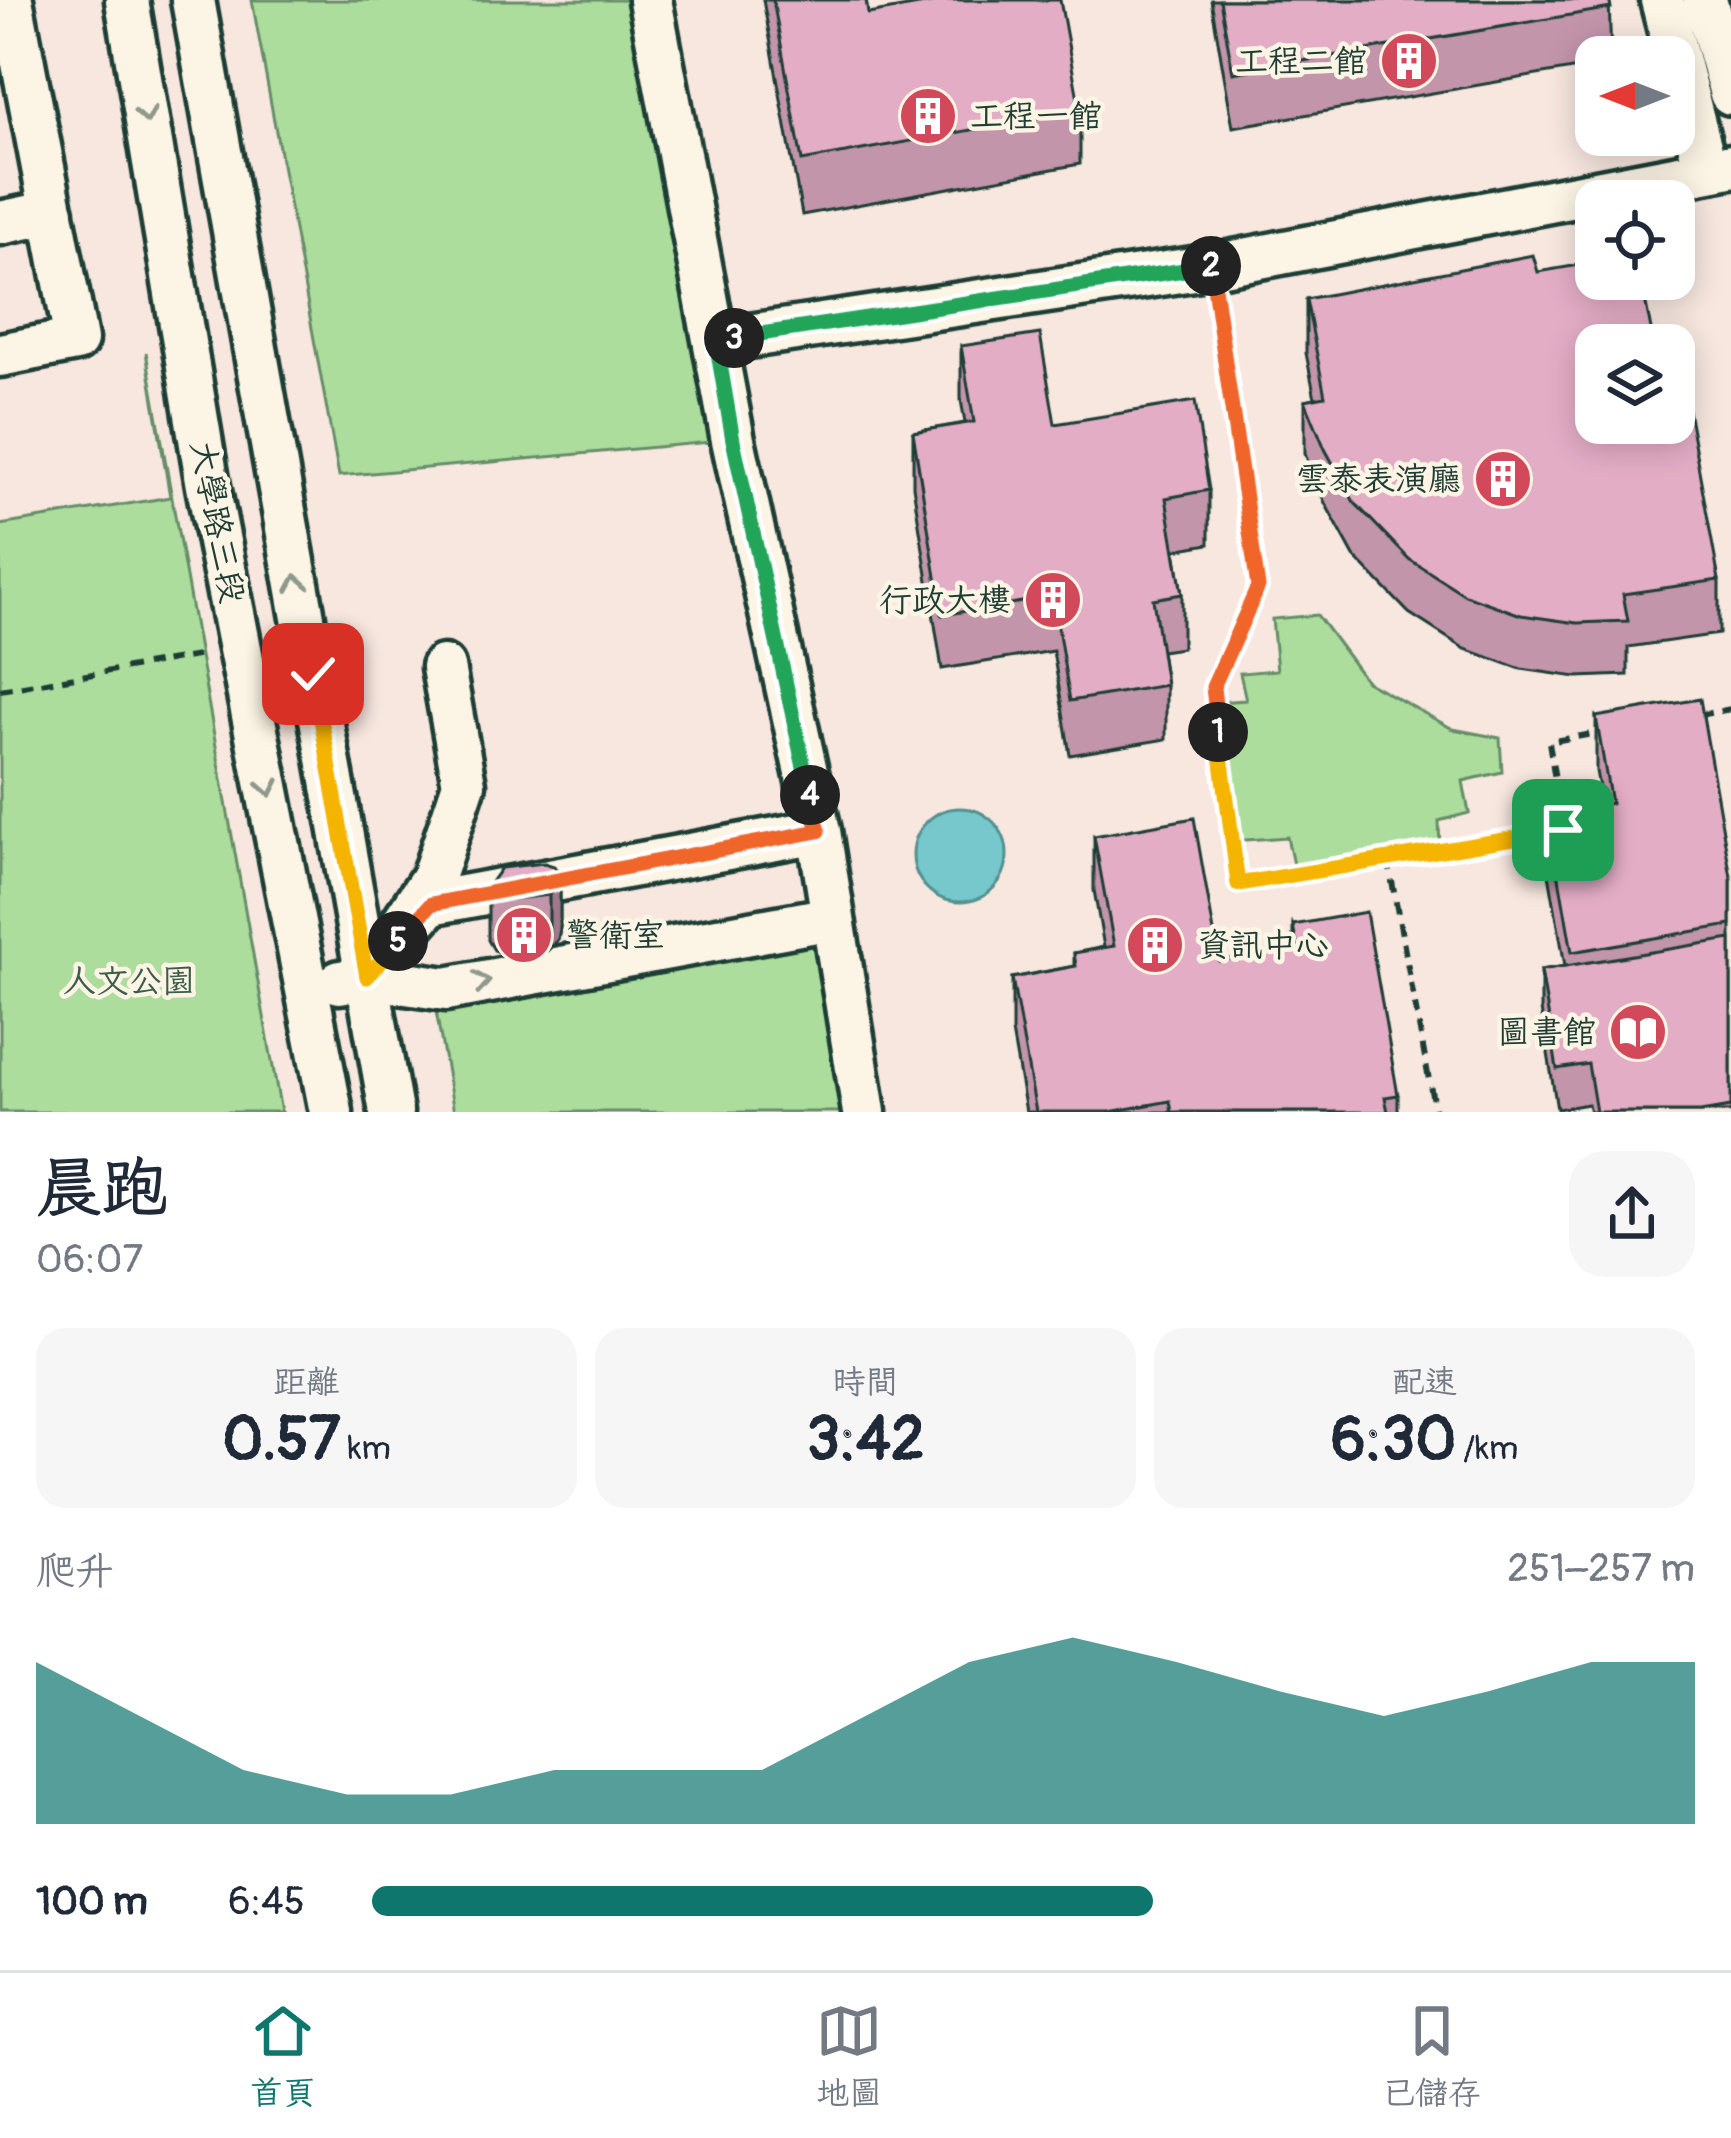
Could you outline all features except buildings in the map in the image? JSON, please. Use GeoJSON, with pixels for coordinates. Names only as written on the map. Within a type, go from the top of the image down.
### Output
{"type":"FeatureCollection","features":[{"type":"Feature","properties":{"kind":"street"},"geometry":{"type":"LineString","coordinates":[[0,355],[76,340],[11,0]]}},
{"type":"Feature","properties":{"kind":"street","name":"大學路三段"},"geometry":{"type":"LineString","coordinates":[[127,0],[208,486],[331,1112]]}},
{"type":"Feature","properties":{"kind":"street","name":"大學路三段"},"geometry":{"type":"LineString","coordinates":[[193,0],[391,1112]]}},
{"type":"Feature","properties":{"kind":"street"},"geometry":{"type":"LineString","coordinates":[[650,0],[737,461],[819,831],[864,1112]]}},
{"type":"Feature","properties":{"kind":"street"},"geometry":{"type":"LineString","coordinates":[[716,341],[1214,266],[1724,172],[1662,0]]}},
{"type":"Feature","properties":{"kind":"street"},"geometry":{"type":"LineString","coordinates":[[1705,0],[1731,93]]}},
{"type":"Feature","properties":{"kind":"street"},"geometry":{"type":"LineString","coordinates":[[0,223],[52,212]]}},
{"type":"Feature","properties":{"kind":"street"},"geometry":{"type":"LineString","coordinates":[[367,977],[433,878],[464,784],[443,667]]}},
{"type":"Feature","properties":{"kind":"street"},"geometry":{"type":"LineString","coordinates":[[367,977],[431,904],[819,831]]}},
{"type":"Feature","properties":{"kind":"street"},"geometry":{"type":"LineString","coordinates":[[309,987],[367,977],[446,989],[832,918]]}},
{"type":"Feature","properties":{"kind":"path"},"geometry":{"type":"LineString","coordinates":[[1214,266],[1258,587],[1213,687],[1238,884],[1563,830],[1549,742],[1617,730]]}},
{"type":"Feature","properties":{"kind":"path"},"geometry":{"type":"LineString","coordinates":[[0,690],[201,655],[244,665]]}},
{"type":"Feature","properties":{"kind":"path"},"geometry":{"type":"LineString","coordinates":[[1685,717],[1731,709]]}},
{"type":"Feature","properties":{"kind":"path"},"geometry":{"type":"LineString","coordinates":[[1388,860],[1435,1112]]}},
{"type":"Feature","properties":{"kind":"green space"},"geometry":{"type":"Polygon","coordinates":[[[252,0],[649,0],[733,440],[339,476],[252,0]]]}},
{"type":"Feature","properties":{"kind":"green space","name":"人文公園"},"geometry":{"type":"Polygon","coordinates":[[[146,352],[281,1112],[0,1112],[0,525],[170,497],[146,352]]]}},
{"type":"Feature","properties":{"kind":"green space"},"geometry":{"type":"Polygon","coordinates":[[[1317,615],[1366,681],[1453,729],[1500,738],[1502,772],[1463,781],[1469,813],[1439,821],[1440,851],[1295,874],[1287,837],[1232,841],[1215,702],[1246,700],[1240,673],[1277,670],[1272,619],[1317,615]]]}},
{"type":"Feature","properties":{"kind":"green space"},"geometry":{"type":"Polygon","coordinates":[[[832,918],[864,1112],[454,1112],[432,989],[832,918]]]}},
{"type":"Feature","properties":{"kind":"water"},"geometry":{"type":"Polygon","coordinates":[[[960,808],[993,822],[1007,855],[993,888],[960,902],[927,888],[913,855],[927,822],[960,808]]]}},
{"type":"Feature","properties":{"kind":"place","name":"工程二館"},"geometry":{"type":"Point","coordinates":[1409,61]}},
{"type":"Feature","properties":{"kind":"place","name":"工程一館"},"geometry":{"type":"Point","coordinates":[928,116]}},
{"type":"Feature","properties":{"kind":"place","name":"雲泰表演廳"},"geometry":{"type":"Point","coordinates":[1503,479]}},
{"type":"Feature","properties":{"kind":"place","name":"行政大樓"},"geometry":{"type":"Point","coordinates":[1053,600]}},
{"type":"Feature","properties":{"kind":"place","name":"警衛室"},"geometry":{"type":"Point","coordinates":[524,935]}},
{"type":"Feature","properties":{"kind":"place","name":"資訊中心"},"geometry":{"type":"Point","coordinates":[1155,945]}},
{"type":"Feature","properties":{"kind":"place","name":"圖書館"},"geometry":{"type":"Point","coordinates":[1638,1032]}},
{"type":"Feature","properties":{"kind":"route"},"geometry":{"type":"LineString","coordinates":[[313,674],[367,977],[431,904],[819,831],[733,440],[716,341],[1214,266],[1258,587],[1213,687],[1238,884],[1563,830]]}}]}
